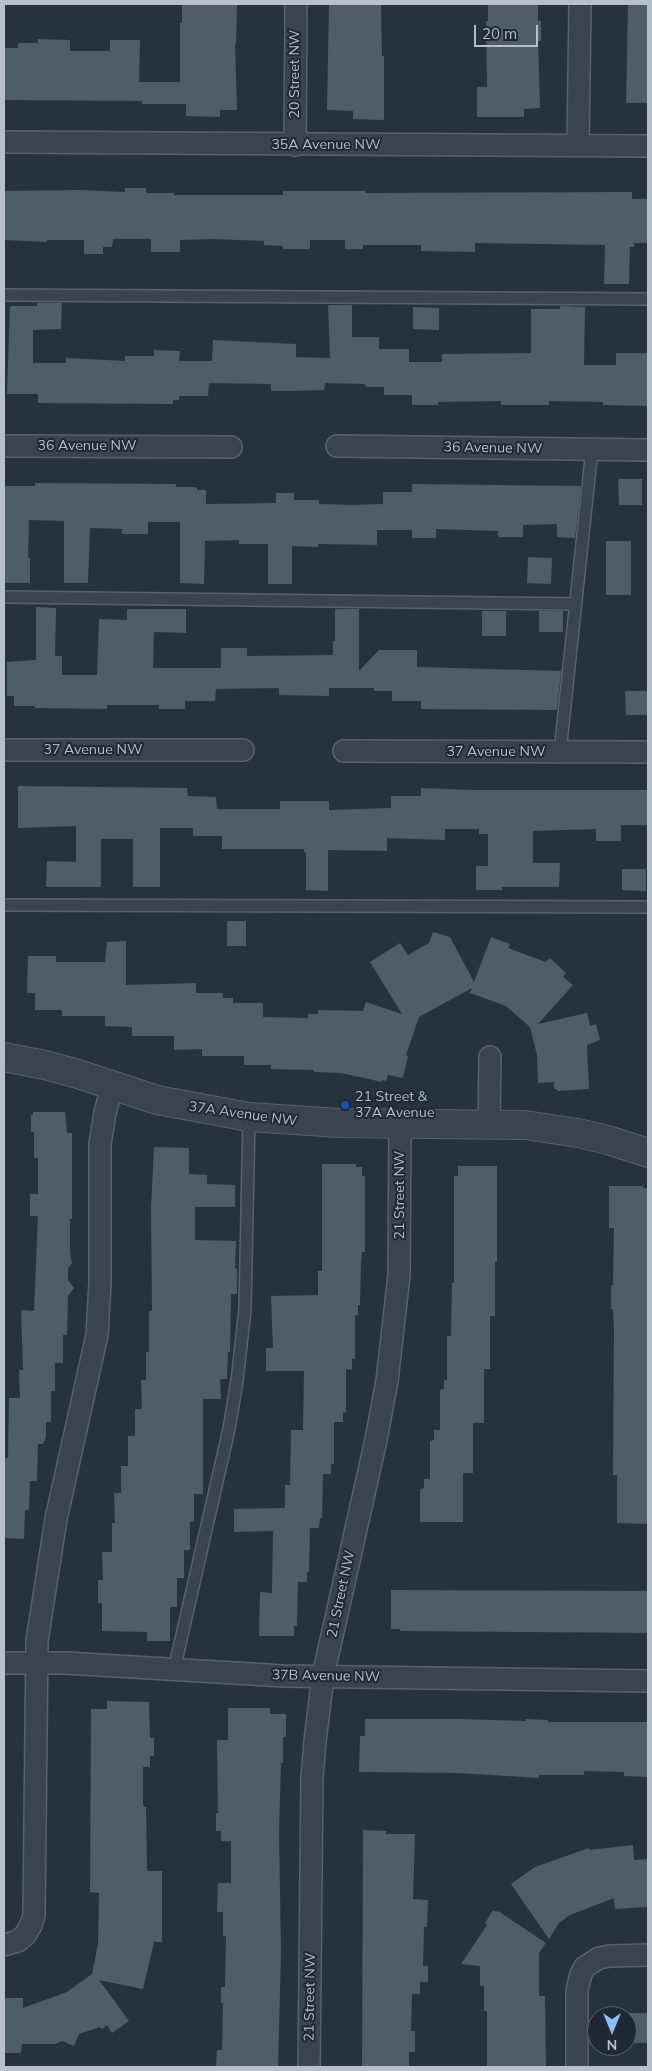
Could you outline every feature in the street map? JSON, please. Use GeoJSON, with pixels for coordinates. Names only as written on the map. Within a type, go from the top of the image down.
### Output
{"type":"FeatureCollection","features":[{"type":"Feature","properties":{"kind":"street","name":"20 Street NW"},"geometry":{"type":"LineString","coordinates":[[295,144],[296,4]]}},
{"type":"Feature","properties":{"kind":"street"},"geometry":{"type":"LineString","coordinates":[[578,146],[580,4]]}},
{"type":"Feature","properties":{"kind":"street","name":"35A Avenue NW"},"geometry":{"type":"LineString","coordinates":[[4,142],[648,146]]}},
{"type":"Feature","properties":{"kind":"street","name":"36 Avenue NW"},"geometry":{"type":"LineString","coordinates":[[4,446],[231,447]]}},
{"type":"Feature","properties":{"kind":"street","name":"36 Avenue NW"},"geometry":{"type":"LineString","coordinates":[[337,446],[648,450]]}},
{"type":"Feature","properties":{"kind":"street","name":"37 Avenue NW"},"geometry":{"type":"LineString","coordinates":[[4,750],[243,750]]}},
{"type":"Feature","properties":{"kind":"street","name":"37 Avenue NW"},"geometry":{"type":"LineString","coordinates":[[344,751],[648,752]]}},
{"type":"Feature","properties":{"kind":"street","name":"37A Avenue NW"},"geometry":{"type":"LineString","coordinates":[[4,1057],[45,1065],[157,1100],[249,1117],[306,1122],[489,1124],[551,1128],[608,1140],[648,1153]]}},
{"type":"Feature","properties":{"kind":"street"},"geometry":{"type":"LineString","coordinates":[[489,1124],[490,1057]]}},
{"type":"Feature","properties":{"kind":"street"},"geometry":{"type":"LineString","coordinates":[[4,1946],[18,1941],[26,1935],[31,1925],[35,1904],[36,1662],[42,1602],[56,1519],[97,1334],[100,1282],[100,1144],[112,1086]]}},
{"type":"Feature","properties":{"kind":"street","name":"21 Street NW"},"geometry":{"type":"LineString","coordinates":[[309,2067],[312,1777],[323,1676],[376,1440],[387,1381],[399,1275],[400,1124]]}},
{"type":"Feature","properties":{"kind":"street","name":"37B Avenue NW"},"geometry":{"type":"LineString","coordinates":[[4,1663],[36,1662],[323,1676],[648,1681]]}},
{"type":"Feature","properties":{"kind":"street"},"geometry":{"type":"LineString","coordinates":[[576,2067],[577,1990],[585,1967],[591,1962],[605,1957],[648,1955]]}},
{"type":"Feature","properties":{"kind":"lane"},"geometry":{"type":"LineString","coordinates":[[4,295],[648,300]]}},
{"type":"Feature","properties":{"kind":"lane"},"geometry":{"type":"LineString","coordinates":[[560,752],[592,449]]}},
{"type":"Feature","properties":{"kind":"lane"},"geometry":{"type":"LineString","coordinates":[[4,597],[576,604]]}},
{"type":"Feature","properties":{"kind":"lane"},"geometry":{"type":"LineString","coordinates":[[4,904],[648,907]]}},
{"type":"Feature","properties":{"kind":"lane"},"geometry":{"type":"LineString","coordinates":[[174,1670],[229,1429],[237,1381],[245,1308],[249,1117]]}},
{"type":"Feature","properties":{"kind":"building"},"geometry":{"type":"Polygon","coordinates":[[[182,4],[237,4],[235,44],[237,110],[220,110],[220,117],[186,116],[186,104],[142,104],[142,101],[5,100],[5,48],[18,48],[18,43],[38,43],[38,39],[70,40],[70,51],[110,51],[110,40],[140,40],[139,82],[180,82],[180,23],[182,23],[182,4]]]}},
{"type":"Feature","properties":{"kind":"building"},"geometry":{"type":"Polygon","coordinates":[[[329,4],[381,4],[382,56],[384,56],[384,120],[353,119],[353,111],[327,110],[329,4]]]}},
{"type":"Feature","properties":{"kind":"building"},"geometry":{"type":"Polygon","coordinates":[[[488,4],[538,4],[538,21],[541,21],[541,41],[538,41],[540,108],[524,109],[524,117],[477,117],[477,87],[487,87],[486,21],[488,21],[488,4]]]}},
{"type":"Feature","properties":{"kind":"building"},"geometry":{"type":"Polygon","coordinates":[[[628,4],[648,4],[648,103],[626,103],[628,4]]]}},
{"type":"Feature","properties":{"kind":"building"},"geometry":{"type":"Polygon","coordinates":[[[125,188],[146,188],[146,193],[174,193],[174,195],[283,195],[283,191],[366,191],[366,193],[632,192],[632,199],[648,199],[648,243],[634,243],[634,247],[630,247],[629,284],[604,284],[605,245],[475,243],[475,252],[421,251],[421,245],[363,245],[363,249],[345,249],[345,240],[310,240],[310,249],[283,249],[283,246],[264,245],[264,241],[214,239],[180,240],[180,252],[151,252],[151,239],[113,239],[112,247],[103,247],[103,254],[84,254],[84,240],[47,240],[47,242],[4,240],[4,191],[80,190],[125,192],[125,188]]]}},
{"type":"Feature","properties":{"kind":"building"},"geometry":{"type":"Polygon","coordinates":[[[37,303],[62,303],[61,329],[33,330],[33,363],[66,363],[66,358],[125,361],[125,356],[154,356],[154,350],[180,351],[179,361],[212,361],[213,340],[296,344],[296,357],[330,358],[328,305],[352,305],[352,337],[379,337],[379,349],[409,349],[409,362],[442,362],[442,354],[531,353],[531,309],[560,309],[560,306],[585,307],[584,365],[616,365],[616,353],[648,353],[648,406],[603,405],[603,402],[549,401],[549,405],[501,405],[501,401],[438,402],[438,405],[412,405],[412,395],[384,395],[384,387],[367,387],[364,384],[325,383],[324,390],[271,391],[271,384],[209,383],[208,396],[179,396],[179,400],[173,400],[173,404],[38,403],[38,394],[7,394],[10,306],[37,306],[37,303]]]}},
{"type":"Feature","properties":{"kind":"building"},"geometry":{"type":"Polygon","coordinates":[[[413,307],[439,308],[439,330],[413,329],[413,307]]]}},
{"type":"Feature","properties":{"kind":"building"},"geometry":{"type":"Polygon","coordinates":[[[618,479],[642,479],[642,505],[619,505],[618,479]]]}},
{"type":"Feature","properties":{"kind":"building"},"geometry":{"type":"Polygon","coordinates":[[[35,483],[176,484],[176,487],[194,487],[197,490],[206,490],[206,504],[276,503],[276,493],[294,493],[294,500],[319,500],[319,504],[352,505],[383,504],[383,492],[412,492],[412,484],[581,486],[575,538],[557,537],[557,524],[523,525],[523,537],[498,537],[498,531],[436,529],[436,538],[412,538],[412,530],[377,530],[377,545],[318,544],[318,547],[292,546],[292,584],[268,584],[268,544],[239,544],[239,540],[205,541],[204,584],[180,583],[180,522],[148,522],[148,534],[122,534],[122,529],[90,528],[88,583],[64,583],[64,521],[29,520],[28,558],[30,558],[30,583],[4,583],[4,486],[35,486],[35,483]]]}},
{"type":"Feature","properties":{"kind":"building"},"geometry":{"type":"Polygon","coordinates":[[[606,541],[631,541],[631,595],[606,595],[606,541]]]}},
{"type":"Feature","properties":{"kind":"building"},"geometry":{"type":"Polygon","coordinates":[[[528,557],[552,558],[551,584],[527,583],[528,557]]]}},
{"type":"Feature","properties":{"kind":"building"},"geometry":{"type":"Polygon","coordinates":[[[36,607],[56,608],[55,656],[62,656],[62,675],[97,675],[99,619],[127,620],[127,609],[186,609],[186,633],[154,632],[153,668],[221,668],[221,648],[247,648],[247,656],[333,655],[335,609],[359,609],[359,671],[379,650],[417,650],[417,667],[561,671],[557,710],[421,709],[421,701],[392,701],[392,691],[374,691],[374,688],[329,688],[329,696],[279,695],[279,688],[216,689],[215,701],[185,701],[185,709],[159,709],[159,705],[107,705],[107,709],[14,706],[14,696],[7,696],[7,662],[36,660],[36,607]]]}},
{"type":"Feature","properties":{"kind":"building"},"geometry":{"type":"Polygon","coordinates":[[[482,611],[506,611],[506,636],[482,636],[482,611]]]}},
{"type":"Feature","properties":{"kind":"building"},"geometry":{"type":"Polygon","coordinates":[[[539,611],[563,611],[563,632],[539,632],[539,611]]]}},
{"type":"Feature","properties":{"kind":"building"},"geometry":{"type":"Polygon","coordinates":[[[625,691],[648,691],[648,715],[626,715],[625,691]]]}},
{"type":"Feature","properties":{"kind":"building"},"geometry":{"type":"Polygon","coordinates":[[[18,786],[187,788],[188,796],[216,797],[217,809],[280,809],[280,801],[329,801],[329,810],[391,808],[391,796],[421,796],[421,788],[473,790],[648,790],[648,825],[621,825],[621,841],[596,841],[596,829],[533,831],[533,863],[560,863],[559,887],[502,887],[502,890],[476,890],[476,866],[488,866],[488,834],[479,834],[479,829],[445,829],[445,840],[387,838],[387,851],[328,850],[328,891],[306,890],[306,853],[304,849],[222,849],[222,836],[193,836],[193,828],[160,828],[160,887],[133,887],[133,839],[101,839],[101,887],[46,887],[47,861],[76,862],[76,826],[18,828],[18,786]]]}},
{"type":"Feature","properties":{"kind":"building"},"geometry":{"type":"Polygon","coordinates":[[[622,869],[646,869],[646,891],[622,890],[622,869]]]}},
{"type":"Feature","properties":{"kind":"building"},"geometry":{"type":"Polygon","coordinates":[[[227,921],[246,921],[246,946],[227,946],[227,921]]]}},
{"type":"Feature","properties":{"kind":"building"},"geometry":{"type":"Polygon","coordinates":[[[433,932],[450,937],[474,982],[491,937],[510,944],[508,948],[546,962],[550,958],[566,973],[563,977],[573,985],[538,1024],[587,1013],[590,1026],[596,1024],[600,1040],[587,1045],[589,1089],[557,1091],[557,1089],[554,1089],[554,1082],[538,1083],[537,1055],[530,1027],[506,1006],[470,993],[472,988],[419,1017],[406,1055],[408,1056],[403,1078],[388,1075],[386,1081],[382,1080],[382,1082],[341,1073],[271,1069],[271,1065],[244,1065],[244,1056],[202,1056],[202,1049],[174,1050],[174,1036],[132,1036],[132,1027],[105,1026],[105,1016],[62,1016],[62,1010],[35,1010],[35,993],[27,993],[28,956],[56,956],[56,962],[105,962],[107,942],[126,941],[126,985],[196,983],[196,993],[223,993],[223,998],[233,998],[233,1003],[263,1003],[263,1017],[308,1018],[308,1014],[318,1014],[318,1010],[363,1011],[366,1002],[402,1014],[370,962],[400,943],[408,955],[429,943],[433,932]]]}},
{"type":"Feature","properties":{"kind":"building"},"geometry":{"type":"Polygon","coordinates":[[[33,1112],[65,1112],[67,1133],[72,1133],[70,1253],[72,1263],[68,1268],[68,1280],[74,1288],[68,1296],[67,1335],[63,1335],[63,1363],[55,1363],[55,1391],[51,1391],[51,1422],[46,1422],[46,1437],[43,1444],[38,1444],[37,1481],[30,1481],[29,1510],[25,1510],[24,1539],[4,1538],[4,1458],[8,1458],[9,1398],[20,1398],[19,1370],[23,1370],[21,1310],[34,1311],[38,1216],[30,1216],[30,1194],[38,1194],[38,1158],[34,1158],[34,1132],[31,1132],[31,1115],[33,1115],[33,1112]]]}},
{"type":"Feature","properties":{"kind":"building"},"geometry":{"type":"Polygon","coordinates":[[[154,1147],[189,1148],[189,1174],[207,1175],[207,1184],[235,1185],[235,1207],[195,1207],[195,1240],[236,1241],[235,1269],[237,1268],[237,1294],[231,1294],[230,1352],[228,1352],[227,1379],[220,1379],[221,1399],[203,1399],[203,1494],[194,1494],[194,1521],[190,1522],[190,1550],[184,1550],[184,1578],[177,1578],[177,1607],[170,1607],[170,1641],[147,1641],[147,1632],[102,1631],[102,1603],[98,1603],[98,1580],[103,1580],[102,1552],[112,1552],[112,1523],[115,1523],[114,1493],[121,1493],[121,1466],[128,1466],[128,1436],[135,1436],[135,1409],[142,1409],[141,1380],[146,1380],[146,1352],[149,1352],[149,1311],[152,1311],[151,1208],[154,1147]]]}},
{"type":"Feature","properties":{"kind":"building"},"geometry":{"type":"Polygon","coordinates":[[[322,1164],[356,1164],[356,1167],[362,1167],[362,1176],[365,1176],[365,1252],[362,1252],[361,1262],[360,1305],[358,1305],[358,1315],[355,1315],[355,1359],[352,1359],[352,1370],[346,1369],[346,1413],[343,1412],[343,1422],[334,1422],[334,1464],[331,1464],[331,1474],[323,1474],[322,1518],[320,1518],[319,1528],[310,1528],[307,1582],[298,1582],[297,1626],[294,1626],[294,1636],[259,1636],[260,1592],[272,1593],[273,1531],[234,1532],[234,1509],[285,1508],[285,1485],[290,1485],[291,1430],[303,1430],[304,1371],[266,1371],[266,1348],[273,1348],[271,1296],[318,1295],[318,1271],[322,1271],[322,1164]]]}},
{"type":"Feature","properties":{"kind":"building"},"geometry":{"type":"Polygon","coordinates":[[[458,1166],[497,1166],[497,1262],[495,1262],[495,1316],[490,1316],[490,1369],[484,1369],[484,1423],[473,1423],[473,1473],[463,1473],[463,1522],[420,1522],[420,1489],[424,1488],[424,1479],[430,1479],[430,1441],[434,1440],[434,1430],[440,1430],[440,1390],[444,1389],[444,1380],[447,1380],[447,1336],[451,1336],[452,1283],[454,1283],[454,1176],[458,1176],[458,1166]]]}},
{"type":"Feature","properties":{"kind":"building"},"geometry":{"type":"Polygon","coordinates":[[[609,1186],[643,1186],[643,1188],[647,1188],[648,1524],[617,1523],[617,1475],[613,1475],[614,1328],[613,1309],[611,1309],[614,1228],[609,1228],[609,1186]]]}},
{"type":"Feature","properties":{"kind":"building"},"geometry":{"type":"Polygon","coordinates":[[[391,1590],[648,1591],[648,1633],[400,1631],[400,1629],[391,1629],[391,1590]]]}},
{"type":"Feature","properties":{"kind":"building"},"geometry":{"type":"Polygon","coordinates":[[[107,1701],[149,1702],[150,1738],[154,1738],[154,1756],[150,1756],[150,1767],[143,1767],[143,1804],[146,1807],[147,1871],[162,1871],[162,1942],[154,1942],[143,1989],[99,1980],[129,2021],[112,2033],[107,2025],[102,2029],[100,2027],[79,2034],[74,2046],[62,2041],[55,2044],[22,2044],[21,2053],[4,2053],[4,1998],[23,1998],[23,2008],[67,1992],[92,1974],[98,1944],[99,1893],[90,1892],[91,1709],[107,1709],[107,1701]]]}},
{"type":"Feature","properties":{"kind":"building"},"geometry":{"type":"Polygon","coordinates":[[[228,1708],[270,1708],[270,1714],[286,1714],[286,1737],[283,1737],[283,1763],[281,1763],[279,1832],[281,1952],[278,2067],[216,2067],[217,2050],[222,2050],[223,2003],[221,2003],[221,1987],[225,1987],[226,1936],[223,1936],[223,1912],[217,1912],[218,1883],[231,1883],[231,1841],[221,1841],[221,1831],[216,1831],[216,1813],[218,1813],[217,1740],[228,1740],[228,1708]]]}},
{"type":"Feature","properties":{"kind":"building"},"geometry":{"type":"Polygon","coordinates":[[[365,1719],[526,1721],[526,1719],[548,1720],[548,1722],[648,1722],[648,1777],[624,1776],[624,1772],[584,1771],[584,1775],[539,1775],[539,1778],[458,1773],[359,1772],[360,1736],[365,1736],[365,1719]]]}},
{"type":"Feature","properties":{"kind":"building"},"geometry":{"type":"Polygon","coordinates":[[[363,1830],[386,1831],[386,1834],[415,1834],[413,1899],[428,1900],[427,1927],[424,1927],[423,1966],[428,1966],[428,1982],[420,1982],[420,1994],[412,1994],[411,2031],[415,2031],[415,2052],[409,2052],[409,2067],[362,2067],[363,1830]]]}},
{"type":"Feature","properties":{"kind":"building"},"geometry":{"type":"Polygon","coordinates":[[[633,1845],[634,1860],[648,1859],[648,1907],[615,1909],[614,1898],[570,1915],[559,1923],[549,1939],[511,1884],[535,1867],[589,1848],[589,1850],[633,1845]]]}},
{"type":"Feature","properties":{"kind":"building"},"geometry":{"type":"Polygon","coordinates":[[[493,1910],[498,1911],[546,1943],[539,1953],[539,1996],[545,1996],[546,2067],[487,2067],[487,2011],[484,2011],[484,1986],[480,1986],[480,1966],[461,1964],[487,1925],[485,1923],[493,1910]]]}},
{"type":"Feature","properties":{"kind":"building"},"geometry":{"type":"Polygon","coordinates":[[[637,2013],[648,2013],[648,2043],[637,2043],[637,2013]]]}},
{"type":"Feature","properties":{"kind":"place","name":"21 Street & 37A Avenue"},"geometry":{"type":"Point","coordinates":[345,1105]}}]}
